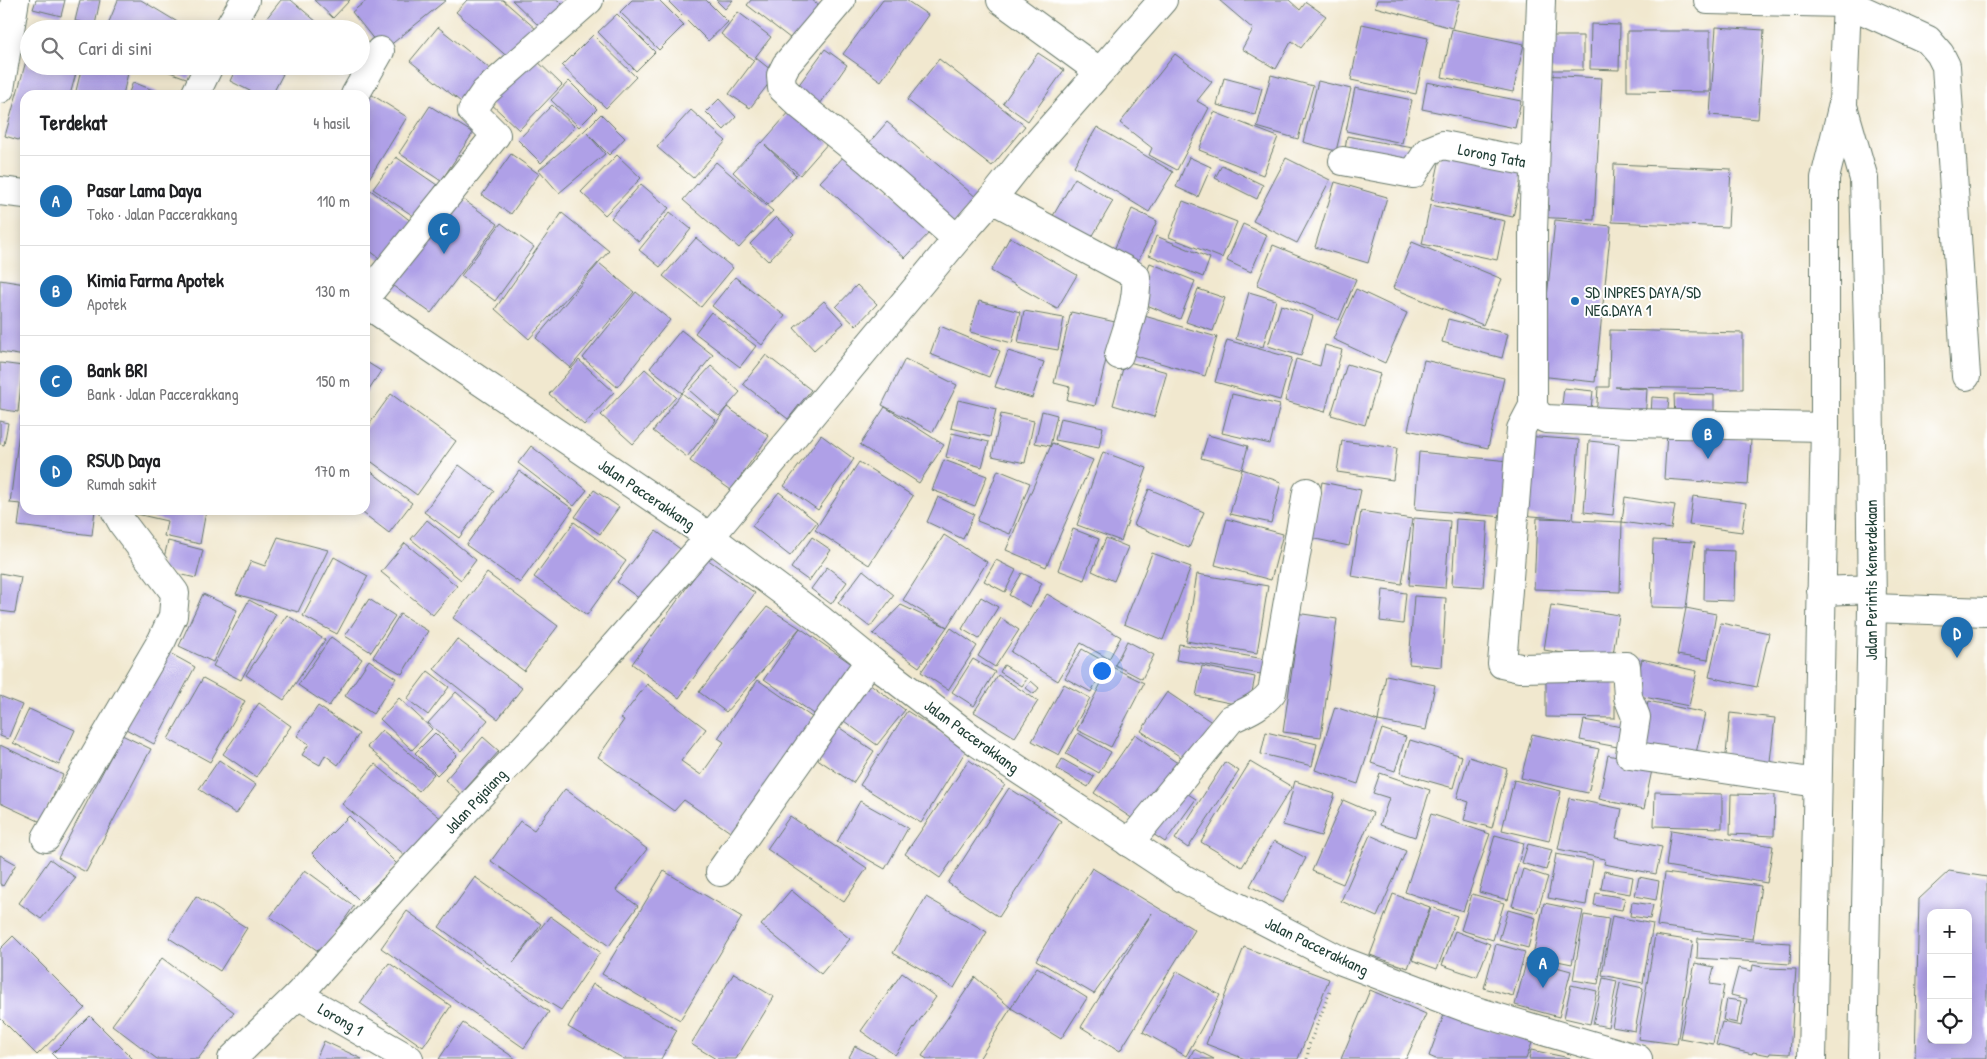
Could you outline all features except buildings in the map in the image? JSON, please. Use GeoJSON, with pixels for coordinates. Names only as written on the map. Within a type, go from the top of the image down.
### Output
{"type":"FeatureCollection","features":[{"type":"Feature","properties":{"kind":"main road"},"geometry":{"type":"LineString","coordinates":[[0,89],[15,0]]}},
{"type":"Feature","properties":{"kind":"main road"},"geometry":{"type":"LineString","coordinates":[[233,20],[245,0]]}},
{"type":"Feature","properties":{"kind":"main road"},"geometry":{"type":"LineString","coordinates":[[370,292],[496,134],[472,111],[484,92],[589,0]]}},
{"type":"Feature","properties":{"kind":"main road"},"geometry":{"type":"LineString","coordinates":[[841,0],[786,65],[781,75],[782,88],[801,106],[868,160],[957,239]]}},
{"type":"Feature","properties":{"kind":"main road"},"geometry":{"type":"LineString","coordinates":[[1001,0],[1100,72]]}},
{"type":"Feature","properties":{"kind":"main road","name":"Jalan Pajaiang"},"geometry":{"type":"LineString","coordinates":[[232,1059],[298,995],[400,881],[538,733],[710,537],[1026,156],[1163,0]]}},
{"type":"Feature","properties":{"kind":"main road"},"geometry":{"type":"LineString","coordinates":[[1541,0],[1535,164],[1533,406],[1521,428],[1502,664],[1520,668],[1626,666],[1628,697],[1636,717],[1630,755],[1817,783]]}},
{"type":"Feature","properties":{"kind":"main road"},"geometry":{"type":"LineString","coordinates":[[1710,0],[1847,1],[1928,40],[1940,54],[1946,66],[1966,376]]}},
{"type":"Feature","properties":{"kind":"main road","name":"Jalan Perintis Kemerdekaan"},"geometry":{"type":"LineString","coordinates":[[1812,1059],[1825,427],[1825,178],[1843,104],[1847,1]]}},
{"type":"Feature","properties":{"kind":"main road"},"geometry":{"type":"LineString","coordinates":[[370,69],[380,51]]}},
{"type":"Feature","properties":{"kind":"main road"},"geometry":{"type":"LineString","coordinates":[[197,90],[205,75]]}},
{"type":"Feature","properties":{"kind":"main road"},"geometry":{"type":"LineString","coordinates":[[358,90],[366,75]]}},
{"type":"Feature","properties":{"kind":"main road","name":"Jalan Perintis Kemerdekaan"},"geometry":{"type":"LineString","coordinates":[[1843,104],[1864,179],[1872,598],[1863,1059]]}},
{"type":"Feature","properties":{"kind":"main road","name":"Lorong Tata"},"geometry":{"type":"LineString","coordinates":[[1343,161],[1413,174],[1428,151],[1442,145],[1535,164]]}},
{"type":"Feature","properties":{"kind":"main road"},"geometry":{"type":"LineString","coordinates":[[0,191],[20,193]]}},
{"type":"Feature","properties":{"kind":"main road"},"geometry":{"type":"LineString","coordinates":[[992,199],[1129,272],[1136,278],[1132,308],[1119,355]]}},
{"type":"Feature","properties":{"kind":"main road","name":"Jalan Paccerakkang"},"geometry":{"type":"LineString","coordinates":[[370,306],[710,537],[821,620],[978,743],[1186,880],[1342,961],[1583,1051],[1638,1059]]}},
{"type":"Feature","properties":{"kind":"main road"},"geometry":{"type":"LineString","coordinates":[[1533,406],[1538,415],[1546,419],[1555,420],[1825,427]]}},
{"type":"Feature","properties":{"kind":"main road"},"geometry":{"type":"LineString","coordinates":[[1129,843],[1232,719],[1265,702],[1272,692],[1307,492]]}},
{"type":"Feature","properties":{"kind":"main road"},"geometry":{"type":"LineString","coordinates":[[46,838],[162,640],[173,616],[175,593],[118,515]]}},
{"type":"Feature","properties":{"kind":"main road"},"geometry":{"type":"LineString","coordinates":[[1821,591],[1987,612]]}},
{"type":"Feature","properties":{"kind":"main road"},"geometry":{"type":"LineString","coordinates":[[720,872],[870,660]]}},
{"type":"Feature","properties":{"kind":"main road","name":"Lorong 1"},"geometry":{"type":"LineString","coordinates":[[298,995],[409,1059]]}},
{"type":"Feature","properties":{"kind":"path"},"geometry":{"type":"LineString","coordinates":[[1307,1059],[1309,1045],[1342,961]]}},
{"type":"Feature","properties":{"kind":"place","name":"Bank BRI"},"geometry":{"type":"Point","coordinates":[444,254]}},
{"type":"Feature","properties":{"kind":"place","name":"SD INPRES DAYA/SD NEG.DAYA 1"},"geometry":{"type":"Point","coordinates":[1575,301]}},
{"type":"Feature","properties":{"kind":"place","name":"Kimia Farma Apotek"},"geometry":{"type":"Point","coordinates":[1708,459]}},
{"type":"Feature","properties":{"kind":"place","name":"RSUD Daya"},"geometry":{"type":"Point","coordinates":[1957,658]}},
{"type":"Feature","properties":{"kind":"place","name":"Pasar Lama Daya"},"geometry":{"type":"Point","coordinates":[1543,988]}}]}
